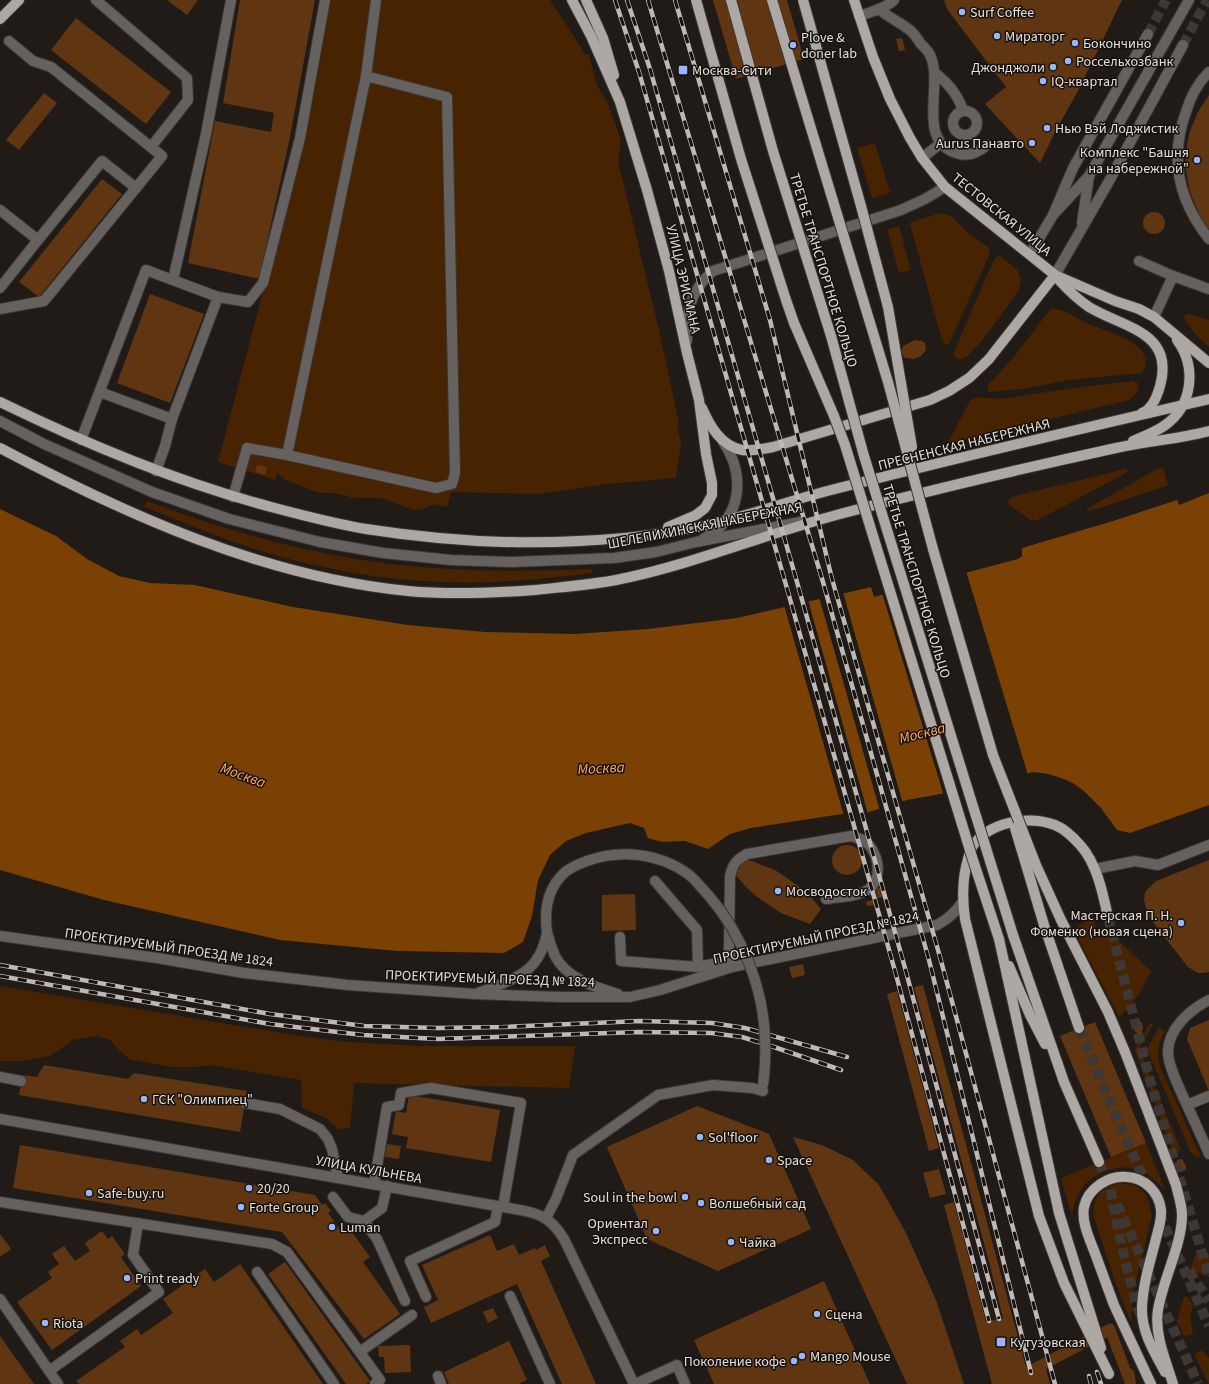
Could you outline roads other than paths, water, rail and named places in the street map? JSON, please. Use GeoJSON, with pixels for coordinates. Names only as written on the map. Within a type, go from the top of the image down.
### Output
{"type":"FeatureCollection","features":[{"type":"Feature","properties":{"kind":"main road"},"geometry":{"type":"LineString","coordinates":[[0,19],[19,0]]}},
{"type":"Feature","properties":{"kind":"main road","name":"УЛИЦА ЭРИСМАНА"},"geometry":{"type":"LineString","coordinates":[[572,0],[591,36],[620,102],[648,190],[669,271],[699,400],[706,454],[712,483],[712,495],[705,508],[696,515],[643,535]]}},
{"type":"Feature","properties":{"kind":"main road"},"geometry":{"type":"LineString","coordinates":[[586,0],[603,38],[614,73],[620,102]]}},
{"type":"Feature","properties":{"kind":"main road"},"geometry":{"type":"LineString","coordinates":[[696,0],[742,159],[786,300],[794,323],[845,445],[973,860],[999,939],[1030,1015],[1064,1082]]}},
{"type":"Feature","properties":{"kind":"main road","name":"ТРЕТЬЕ ТРАНСПОРТНОЕ КОЛЬЦО"},"geometry":{"type":"LineString","coordinates":[[730,0],[773,151],[830,336],[864,456],[1013,935],[1064,1082],[1099,1162]]}},
{"type":"Feature","properties":{"kind":"main road","name":"ТРЕТЬЕ ТРАНСПОРТНОЕ КОЛЬЦО"},"geometry":{"type":"LineString","coordinates":[[772,0],[888,382],[933,549],[993,755],[1044,925],[1079,1028]]}},
{"type":"Feature","properties":{"kind":"main road"},"geometry":{"type":"LineString","coordinates":[[803,0],[888,307],[909,435],[933,549]]}},
{"type":"Feature","properties":{"kind":"main road","name":"ТЕСТОВСКАЯ УЛИЦА"},"geometry":{"type":"LineString","coordinates":[[854,0],[890,100],[922,158],[944,186],[1030,254],[1054,275],[1102,296],[1140,309],[1164,324]]}},
{"type":"Feature","properties":{"kind":"main road"},"geometry":{"type":"LineString","coordinates":[[699,400],[707,420],[721,438],[730,446],[742,450],[758,450],[773,447],[930,400],[949,391],[969,378],[989,359],[1054,275],[1068,291],[1090,307],[1141,332],[1150,338],[1156,345],[1163,361],[1163,372],[1160,388],[1154,401],[1146,411],[1134,416]]}},
{"type":"Feature","properties":{"kind":"main road"},"geometry":{"type":"LineString","coordinates":[[1164,324],[1209,363]]}},
{"type":"Feature","properties":{"kind":"main road"},"geometry":{"type":"LineString","coordinates":[[1120,447],[1164,425],[1174,416],[1182,405],[1189,389],[1191,374],[1182,346],[1164,324]]}},
{"type":"Feature","properties":{"kind":"main road","name":"ПРЕСНЕНСКАЯ НАБЕРЕЖНАЯ"},"geometry":{"type":"LineString","coordinates":[[726,520],[828,491],[1209,399]]}},
{"type":"Feature","properties":{"kind":"main road","name":"ШЕЛЕПИХИНСКАЯ НАБЕРЕЖНАЯ"},"geometry":{"type":"LineString","coordinates":[[0,402],[81,440],[156,471],[233,497],[314,519],[366,529],[460,540],[518,543],[582,541],[643,535],[726,520]]}},
{"type":"Feature","properties":{"kind":"main road"},"geometry":{"type":"LineString","coordinates":[[0,448],[145,519],[234,552],[288,569],[335,580],[407,591],[456,594],[573,587],[616,580],[675,565],[777,532],[839,514],[1120,447],[1209,431]]}},
{"type":"Feature","properties":{"kind":"main road"},"geometry":{"type":"LineString","coordinates":[[993,755],[1036,865],[1061,920],[1108,1012],[1176,1185],[1182,1213],[1181,1228],[1158,1310],[1157,1325],[1173,1384]]}},
{"type":"Feature","properties":{"kind":"main road"},"geometry":{"type":"LineString","coordinates":[[1108,917],[1101,886],[1095,869],[1082,847],[1069,834],[1056,825],[1038,821],[1013,822],[994,828],[980,837],[972,848],[966,867],[963,884],[965,919],[1039,1216],[1071,1297],[1111,1379]]}},
{"type":"Feature","properties":{"kind":"main road"},"geometry":{"type":"LineString","coordinates":[[999,939],[1059,1213],[1111,1379]]}},
{"type":"Feature","properties":{"kind":"main road"},"geometry":{"type":"LineString","coordinates":[[1151,1384],[1114,1304],[1084,1216],[1084,1208],[1087,1199],[1095,1188],[1106,1180],[1117,1176],[1138,1179],[1154,1191],[1159,1201],[1161,1219],[1144,1291],[1143,1322],[1153,1350],[1173,1384]]}},
{"type":"Feature","properties":{"kind":"street"},"geometry":{"type":"LineString","coordinates":[[96,0],[187,78],[188,100],[151,147]]}},
{"type":"Feature","properties":{"kind":"street"},"geometry":{"type":"LineString","coordinates":[[173,280],[206,134],[231,0]]}},
{"type":"Feature","properties":{"kind":"street"},"geometry":{"type":"LineString","coordinates":[[81,440],[146,270],[218,297],[248,302],[263,283],[301,132],[325,0]]}},
{"type":"Feature","properties":{"kind":"street"},"geometry":{"type":"LineString","coordinates":[[286,455],[366,76],[376,0]]}},
{"type":"Feature","properties":{"kind":"street"},"geometry":{"type":"LineString","coordinates":[[859,16],[890,4],[894,0]]}},
{"type":"Feature","properties":{"kind":"street"},"geometry":{"type":"LineString","coordinates":[[1053,215],[1089,176],[1189,0]]}},
{"type":"Feature","properties":{"kind":"street"},"geometry":{"type":"LineString","coordinates":[[879,9],[912,32],[929,53],[935,73],[933,112],[934,126],[941,143],[950,150],[963,155],[976,153],[987,145]]}},
{"type":"Feature","properties":{"kind":"street"},"geometry":{"type":"LineString","coordinates":[[1030,254],[1053,215],[1073,168],[1148,34]]}},
{"type":"Feature","properties":{"kind":"street"},"geometry":{"type":"LineString","coordinates":[[0,309],[44,301],[162,156],[51,67],[33,61],[8,41]]}},
{"type":"Feature","properties":{"kind":"street"},"geometry":{"type":"LineString","coordinates":[[1054,275],[1108,183],[1183,45]]}},
{"type":"Feature","properties":{"kind":"street"},"geometry":{"type":"LineString","coordinates":[[1209,72],[1190,98],[1180,126],[1177,162],[1183,193],[1195,220],[1209,239]]}},
{"type":"Feature","properties":{"kind":"street"},"geometry":{"type":"LineString","coordinates":[[935,73],[954,91],[963,110]]}},
{"type":"Feature","properties":{"kind":"street"},"geometry":{"type":"LineString","coordinates":[[233,497],[248,448],[436,488],[452,484],[455,473],[447,97],[366,76]]}},
{"type":"Feature","properties":{"kind":"street"},"geometry":{"type":"LineString","coordinates":[[922,158],[941,143]]}},
{"type":"Feature","properties":{"kind":"street"},"geometry":{"type":"LineString","coordinates":[[0,288],[102,161],[136,188]]}},
{"type":"Feature","properties":{"kind":"street"},"geometry":{"type":"LineString","coordinates":[[1082,229],[1089,176]]}},
{"type":"Feature","properties":{"kind":"street"},"geometry":{"type":"LineString","coordinates":[[687,353],[686,322],[689,304],[696,290],[704,279],[713,271],[901,210],[936,194],[944,186]]}},
{"type":"Feature","properties":{"kind":"street"},"geometry":{"type":"LineString","coordinates":[[0,210],[38,240]]}},
{"type":"Feature","properties":{"kind":"street"},"geometry":{"type":"LineString","coordinates":[[1139,261],[1173,276],[1209,289]]}},
{"type":"Feature","properties":{"kind":"street"},"geometry":{"type":"LineString","coordinates":[[1154,317],[1173,276]]}},
{"type":"Feature","properties":{"kind":"street"},"geometry":{"type":"LineString","coordinates":[[156,471],[165,446],[172,419],[218,297]]}},
{"type":"Feature","properties":{"kind":"street"},"geometry":{"type":"LineString","coordinates":[[100,392],[172,419]]}},
{"type":"Feature","properties":{"kind":"street","name":"ШЕЛЕПИХИНСКАЯ НАБЕРЕЖНАЯ"},"geometry":{"type":"LineString","coordinates":[[0,421],[44,444],[152,492],[229,519],[320,542],[383,553],[451,560],[512,562],[614,558],[656,552],[696,542],[839,514]]}},
{"type":"Feature","properties":{"kind":"street"},"geometry":{"type":"LineString","coordinates":[[696,542],[712,535],[726,520],[736,499],[738,484],[734,462],[729,450],[721,438]]}},
{"type":"Feature","properties":{"kind":"street"},"geometry":{"type":"LineString","coordinates":[[620,938],[621,961],[698,967],[732,964],[729,949],[730,876],[732,866],[739,858],[747,854],[851,836],[862,840],[869,845],[875,854],[878,864],[878,874],[874,881],[869,889],[858,894],[826,899]]}},
{"type":"Feature","properties":{"kind":"street"},"geometry":{"type":"LineString","coordinates":[[1095,869],[1134,860],[1158,865],[1209,845]]}},
{"type":"Feature","properties":{"kind":"street"},"geometry":{"type":"LineString","coordinates":[[475,994],[517,977],[531,967],[540,954],[545,941],[546,906],[550,894],[564,873],[577,864],[606,855],[620,854],[633,854],[648,857],[668,863],[688,874],[721,910],[736,934],[748,960],[757,988],[763,1013],[765,1039],[763,1091],[752,1088],[713,1085],[658,1095],[573,1155],[556,1199],[546,1218]]}},
{"type":"Feature","properties":{"kind":"street"},"geometry":{"type":"LineString","coordinates":[[655,881],[697,930],[698,967]]}},
{"type":"Feature","properties":{"kind":"street","name":"ПРОЕКТИРУЕМЫЙ ПРОЕЗД № 1824"},"geometry":{"type":"LineString","coordinates":[[0,936],[157,958],[244,973],[348,985],[475,994],[560,997],[630,997],[660,990],[732,964],[937,925],[949,919],[963,901]]}},
{"type":"Feature","properties":{"kind":"street"},"geometry":{"type":"LineString","coordinates":[[546,932],[556,957],[565,968],[575,976],[593,986],[630,997]]}},
{"type":"Feature","properties":{"kind":"street"},"geometry":{"type":"LineString","coordinates":[[1209,1000],[1192,1010],[1175,1030],[1169,1044],[1168,1054],[1170,1066],[1209,1154]]}},
{"type":"Feature","properties":{"kind":"street"},"geometry":{"type":"LineString","coordinates":[[0,1077],[21,1081]]}},
{"type":"Feature","properties":{"kind":"street"},"geometry":{"type":"LineString","coordinates":[[374,1184],[387,1107],[399,1105],[401,1093],[431,1088],[521,1103],[501,1206],[495,1222],[410,1261],[426,1297]]}},
{"type":"Feature","properties":{"kind":"street"},"geometry":{"type":"LineString","coordinates":[[1187,1105],[1209,1096]]}},
{"type":"Feature","properties":{"kind":"street"},"geometry":{"type":"LineString","coordinates":[[245,1103],[280,1109],[320,1129],[328,1139],[332,1149],[338,1178]]}},
{"type":"Feature","properties":{"kind":"street","name":"УЛИЦА КУЛЬНЕВА"},"geometry":{"type":"LineString","coordinates":[[0,1119],[532,1212],[546,1218],[558,1228],[634,1384]]}},
{"type":"Feature","properties":{"kind":"street"},"geometry":{"type":"LineString","coordinates":[[364,1221],[382,1208],[386,1186]]}},
{"type":"Feature","properties":{"kind":"street"},"geometry":{"type":"LineString","coordinates":[[334,1197],[348,1217],[364,1221],[377,1239],[405,1301]]}},
{"type":"Feature","properties":{"kind":"street"},"geometry":{"type":"LineString","coordinates":[[0,1202],[272,1244],[287,1252],[361,1351],[380,1380],[375,1384]]}},
{"type":"Feature","properties":{"kind":"street"},"geometry":{"type":"LineString","coordinates":[[49,1371],[159,1292],[133,1255],[138,1223]]}},
{"type":"Feature","properties":{"kind":"street"},"geometry":{"type":"LineString","coordinates":[[257,1272],[334,1384]]}},
{"type":"Feature","properties":{"kind":"street"},"geometry":{"type":"LineString","coordinates":[[510,1296],[550,1384]]}},
{"type":"Feature","properties":{"kind":"street"},"geometry":{"type":"LineString","coordinates":[[0,1301],[58,1384]]}},
{"type":"Feature","properties":{"kind":"street"},"geometry":{"type":"LineString","coordinates":[[361,1351],[412,1315]]}},
{"type":"Feature","properties":{"kind":"street"},"geometry":{"type":"LineString","coordinates":[[634,1384],[677,1365],[685,1384]]}},
{"type":"Feature","properties":{"kind":"water","name":"Москва"},"geometry":{"type":"Polygon","coordinates":[[[1209,493],[1209,805],[1130,833],[1117,830],[1101,808],[1084,791],[1073,783],[1048,774],[1033,772],[974,788],[907,800],[869,812],[842,814],[751,828],[730,834],[708,849],[685,841],[662,842],[648,838],[644,828],[630,823],[586,833],[566,841],[550,855],[538,880],[532,916],[523,942],[504,953],[397,951],[280,940],[104,900],[0,870],[0,509],[56,536],[87,559],[119,576],[150,583],[195,585],[293,607],[408,625],[485,632],[575,634],[648,629],[737,618],[871,587],[874,597],[1018,559],[1022,556],[1022,548],[1177,500],[1179,505],[1209,493]]]}},
{"type":"Feature","properties":{"kind":"tunnel"},"geometry":{"type":"LineString","coordinates":[[1148,34],[1166,0]]}},
{"type":"Feature","properties":{"kind":"tunnel"},"geometry":{"type":"LineString","coordinates":[[1183,45],[1207,0]]}},
{"type":"Feature","properties":{"kind":"tunnel"},"geometry":{"type":"LineString","coordinates":[[1108,917],[1150,1080],[1209,1276]]}},
{"type":"Feature","properties":{"kind":"tunnel"},"geometry":{"type":"LineString","coordinates":[[1079,1028],[1148,1188]]}},
{"type":"Feature","properties":{"kind":"tunnel"},"geometry":{"type":"LineString","coordinates":[[1099,1162],[1110,1187],[1121,1244],[1137,1307],[1142,1318]]}},
{"type":"Feature","properties":{"kind":"tunnel"},"geometry":{"type":"LineString","coordinates":[[1117,1204],[1198,1384]]}},
{"type":"Feature","properties":{"kind":"tunnel"},"geometry":{"type":"LineString","coordinates":[[1159,1213],[1209,1326]]}},
{"type":"Feature","properties":{"kind":"tunnel"},"geometry":{"type":"LineString","coordinates":[[1189,1271],[1209,1301]]}},
{"type":"Feature","properties":{"kind":"railway"},"geometry":{"type":"LineString","coordinates":[[615,0],[639,72],[788,592],[895,971],[989,1321]]}},
{"type":"Feature","properties":{"kind":"railway"},"geometry":{"type":"LineString","coordinates":[[627,0],[650,69],[799,589],[905,968],[999,1319]]}},
{"type":"Feature","properties":{"kind":"railway"},"geometry":{"type":"LineString","coordinates":[[648,0],[823,582],[929,960],[1031,1373]]}},
{"type":"Feature","properties":{"kind":"railway"},"geometry":{"type":"LineString","coordinates":[[675,0],[770,320],[832,579],[940,957],[1055,1384]]}},
{"type":"Feature","properties":{"kind":"railway"},"geometry":{"type":"LineString","coordinates":[[0,965],[270,1014],[364,1026],[438,1028],[503,1027],[640,1021],[712,1023],[745,1028],[847,1057]]}},
{"type":"Feature","properties":{"kind":"railway"},"geometry":{"type":"LineString","coordinates":[[0,976],[270,1024],[363,1035],[438,1039],[639,1032],[711,1033],[742,1037],[841,1070]]}},
{"type":"Feature","properties":{"kind":"railway"},"geometry":{"type":"LineString","coordinates":[[1097,1372],[1101,1384]]}},
{"type":"Feature","properties":{"kind":"railway"},"geometry":{"type":"LineString","coordinates":[[1089,1376],[1091,1384]]}},
{"type":"Feature","properties":{"kind":"place","name":"Surf Coffee"},"geometry":{"type":"Point","coordinates":[962,12]}},
{"type":"Feature","properties":{"kind":"place","name":"Мираторг"},"geometry":{"type":"Point","coordinates":[997,36]}},
{"type":"Feature","properties":{"kind":"place","name":"Бокончино"},"geometry":{"type":"Point","coordinates":[1075,43]}},
{"type":"Feature","properties":{"kind":"place","name":"Plove & doner lab"},"geometry":{"type":"Point","coordinates":[793,45]}},
{"type":"Feature","properties":{"kind":"place","name":"Россельхозбанк"},"geometry":{"type":"Point","coordinates":[1068,61]}},
{"type":"Feature","properties":{"kind":"place","name":"Джонджоли"},"geometry":{"type":"Point","coordinates":[1053,67]}},
{"type":"Feature","properties":{"kind":"place","name":"Москва-Сити"},"geometry":{"type":"Point","coordinates":[683,70]}},
{"type":"Feature","properties":{"kind":"place","name":"IQ-квартал"},"geometry":{"type":"Point","coordinates":[1043,81]}},
{"type":"Feature","properties":{"kind":"place","name":"Нью Вэй Лоджистик"},"geometry":{"type":"Point","coordinates":[1047,128]}},
{"type":"Feature","properties":{"kind":"place","name":"Aurus Панавто"},"geometry":{"type":"Point","coordinates":[1032,143]}},
{"type":"Feature","properties":{"kind":"place","name":"Комплекс \"Башня на набережной\""},"geometry":{"type":"Point","coordinates":[1197,160]}},
{"type":"Feature","properties":{"kind":"place","name":"Мосводосток"},"geometry":{"type":"Point","coordinates":[778,891]}},
{"type":"Feature","properties":{"kind":"place","name":"Мастерская П. Н. Фоменко (новая сцена)"},"geometry":{"type":"Point","coordinates":[1181,923]}},
{"type":"Feature","properties":{"kind":"place","name":"ГСК \"Олимпиец\""},"geometry":{"type":"Point","coordinates":[144,1099]}},
{"type":"Feature","properties":{"kind":"place","name":"Sol'floor"},"geometry":{"type":"Point","coordinates":[700,1137]}},
{"type":"Feature","properties":{"kind":"place","name":"Space"},"geometry":{"type":"Point","coordinates":[769,1160]}},
{"type":"Feature","properties":{"kind":"place","name":"20/20"},"geometry":{"type":"Point","coordinates":[249,1188]}},
{"type":"Feature","properties":{"kind":"place","name":"Safe-buy.ru"},"geometry":{"type":"Point","coordinates":[89,1193]}},
{"type":"Feature","properties":{"kind":"place","name":"Soul in the bowl"},"geometry":{"type":"Point","coordinates":[685,1197]}},
{"type":"Feature","properties":{"kind":"place","name":"Волшебный сад"},"geometry":{"type":"Point","coordinates":[701,1203]}},
{"type":"Feature","properties":{"kind":"place","name":"Forte Group"},"geometry":{"type":"Point","coordinates":[241,1207]}},
{"type":"Feature","properties":{"kind":"place","name":"Luman"},"geometry":{"type":"Point","coordinates":[332,1227]}},
{"type":"Feature","properties":{"kind":"place","name":"Ориентал Экспресс"},"geometry":{"type":"Point","coordinates":[656,1231]}},
{"type":"Feature","properties":{"kind":"place","name":"Чайка"},"geometry":{"type":"Point","coordinates":[731,1242]}},
{"type":"Feature","properties":{"kind":"place","name":"Print ready"},"geometry":{"type":"Point","coordinates":[127,1278]}},
{"type":"Feature","properties":{"kind":"place","name":"Сцена"},"geometry":{"type":"Point","coordinates":[817,1314]}},
{"type":"Feature","properties":{"kind":"place","name":"Riota"},"geometry":{"type":"Point","coordinates":[45,1323]}},
{"type":"Feature","properties":{"kind":"place","name":"Кутузовская"},"geometry":{"type":"Point","coordinates":[1001,1342]}},
{"type":"Feature","properties":{"kind":"place","name":"Mango Mouse"},"geometry":{"type":"Point","coordinates":[802,1356]}},
{"type":"Feature","properties":{"kind":"place","name":"Поколение кофе"},"geometry":{"type":"Point","coordinates":[794,1361]}}]}
